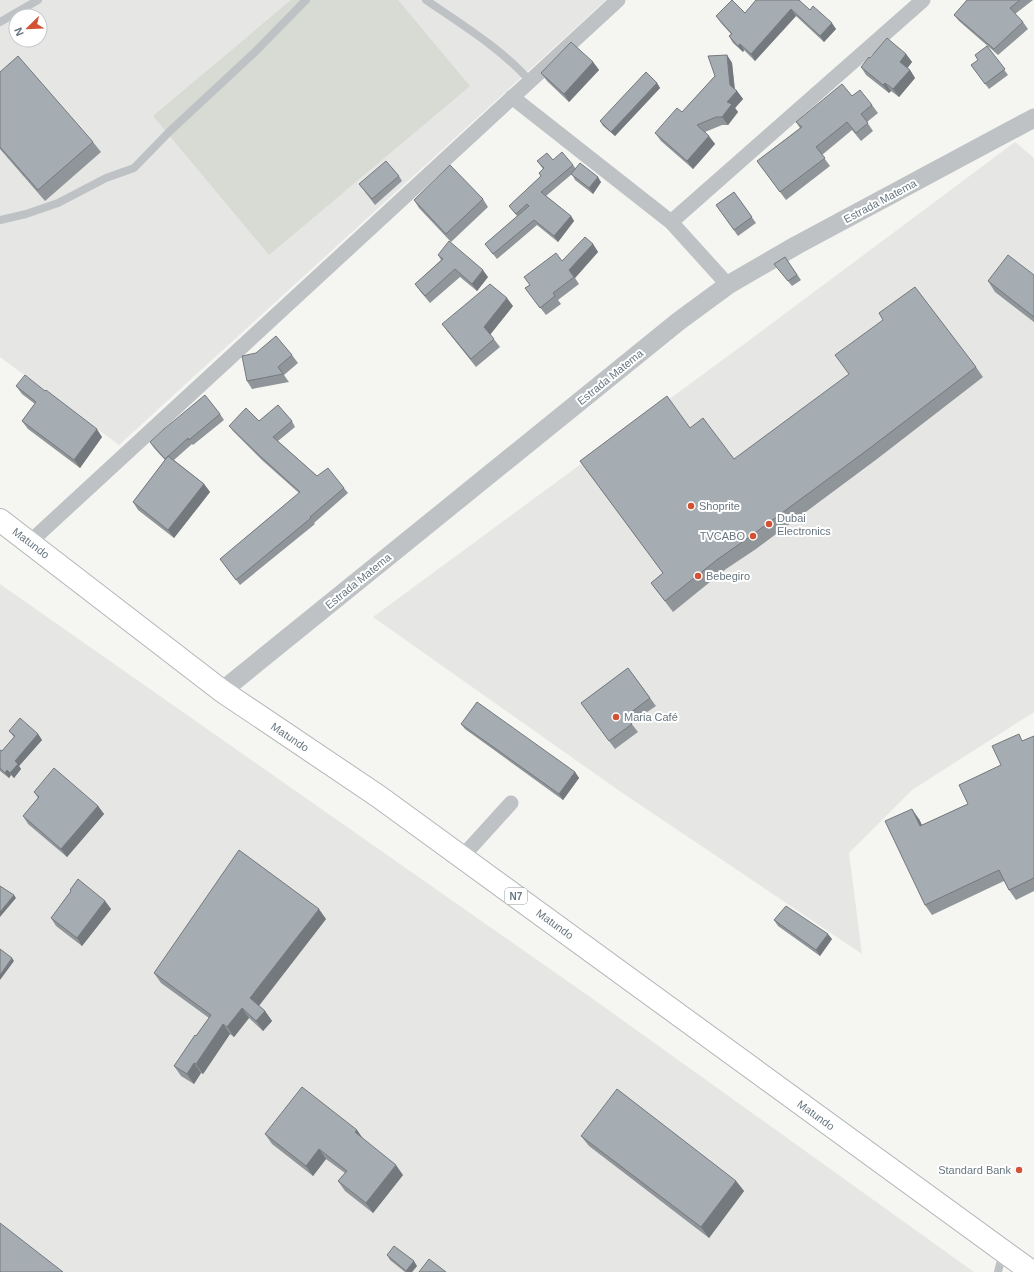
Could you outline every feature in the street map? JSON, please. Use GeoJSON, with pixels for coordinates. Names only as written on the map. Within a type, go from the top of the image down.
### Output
{"type":"FeatureCollection","features":[{"type":"Feature","properties":{"kind":"main road","name":"Matundo"},"geometry":{"type":"LineString","coordinates":[[0,520],[222,691],[378,796],[1032,1272]]}},
{"type":"Feature","properties":{"kind":"street"},"geometry":{"type":"LineString","coordinates":[[30,542],[618,0]]}},
{"type":"Feature","properties":{"kind":"street"},"geometry":{"type":"LineString","coordinates":[[671,222],[923,0]]}},
{"type":"Feature","properties":{"kind":"street"},"geometry":{"type":"LineString","coordinates":[[512,97],[671,222],[728,285]]}},
{"type":"Feature","properties":{"kind":"street","name":"Estrada Matema"},"geometry":{"type":"LineString","coordinates":[[222,691],[679,321],[728,285],[797,245],[1034,118]]}},
{"type":"Feature","properties":{"kind":"street"},"geometry":{"type":"LineString","coordinates":[[462,857],[511,803]]}},
{"type":"Feature","properties":{"kind":"lane"},"geometry":{"type":"LineString","coordinates":[[0,22],[38,0]]}},
{"type":"Feature","properties":{"kind":"lane"},"geometry":{"type":"LineString","coordinates":[[0,220],[26,214],[58,203],[106,178],[134,168],[170,131],[255,52],[306,0]]}},
{"type":"Feature","properties":{"kind":"lane"},"geometry":{"type":"LineString","coordinates":[[426,0],[484,41],[517,67],[530,81]]}},
{"type":"Feature","properties":{"kind":"lane"},"geometry":{"type":"LineString","coordinates":[[998,1272],[1003,1252]]}},
{"type":"Feature","properties":{"kind":"shaded area"},"geometry":{"type":"Polygon","coordinates":[[[0,0],[606,0],[119,445],[0,357],[0,0]]]}},
{"type":"Feature","properties":{"kind":"shaded area"},"geometry":{"type":"Polygon","coordinates":[[[291,0],[398,0],[470,86],[269,255],[153,116],[291,0]]]}},
{"type":"Feature","properties":{"kind":"shaded area"},"geometry":{"type":"Polygon","coordinates":[[[1015,142],[1034,158],[1034,712],[912,790],[849,853],[862,954],[621,792],[373,617],[751,339],[1015,142]]]}},
{"type":"Feature","properties":{"kind":"shaded area"},"geometry":{"type":"Polygon","coordinates":[[[0,584],[600,1004],[974,1272],[0,1272],[0,584]]]}},
{"type":"Feature","properties":{"kind":"building"},"geometry":{"type":"Polygon","coordinates":[[[732,0],[745,13],[756,0],[799,0],[810,10],[813,6],[832,23],[820,36],[791,9],[751,54],[740,44],[738,46],[729,36],[732,34],[716,16],[732,0]]]}},
{"type":"Feature","properties":{"kind":"building"},"geometry":{"type":"Polygon","coordinates":[[[967,0],[1020,0],[1010,8],[1023,22],[994,49],[954,15],[967,0]]]}},
{"type":"Feature","properties":{"kind":"building"},"geometry":{"type":"Polygon","coordinates":[[[887,38],[906,54],[900,62],[910,70],[893,89],[885,83],[883,85],[861,67],[887,38]]]}},
{"type":"Feature","properties":{"kind":"building"},"geometry":{"type":"Polygon","coordinates":[[[571,42],[593,62],[564,94],[541,73],[571,42]]]}},
{"type":"Feature","properties":{"kind":"building"},"geometry":{"type":"Polygon","coordinates":[[[987,46],[1005,69],[985,84],[971,65],[978,60],[975,55],[987,46]]]}},
{"type":"Feature","properties":{"kind":"building"},"geometry":{"type":"Polygon","coordinates":[[[727,55],[730,85],[737,91],[727,102],[732,104],[722,117],[716,117],[697,125],[709,136],[687,161],[655,133],[677,108],[682,112],[715,76],[708,56],[727,55]]]}},
{"type":"Feature","properties":{"kind":"building"},"geometry":{"type":"Polygon","coordinates":[[[18,56],[93,142],[38,190],[0,147],[0,72],[18,56]]]}},
{"type":"Feature","properties":{"kind":"building"},"geometry":{"type":"Polygon","coordinates":[[[646,72],[657,83],[611,132],[600,121],[646,72]]]}},
{"type":"Feature","properties":{"kind":"building"},"geometry":{"type":"Polygon","coordinates":[[[842,84],[852,96],[860,90],[872,105],[861,114],[868,123],[856,133],[847,122],[816,147],[825,158],[780,192],[757,161],[802,127],[796,122],[842,84]]]}},
{"type":"Feature","properties":{"kind":"building"},"geometry":{"type":"Polygon","coordinates":[[[562,152],[573,165],[541,192],[571,216],[554,236],[534,220],[493,254],[485,244],[529,206],[527,204],[516,214],[509,206],[541,176],[539,173],[544,168],[537,161],[547,153],[553,160],[562,152]]]}},
{"type":"Feature","properties":{"kind":"building"},"geometry":{"type":"Polygon","coordinates":[[[386,161],[399,176],[372,199],[359,184],[386,161]]]}},
{"type":"Feature","properties":{"kind":"building"},"geometry":{"type":"Polygon","coordinates":[[[580,163],[598,177],[589,188],[571,174],[580,163]]]}},
{"type":"Feature","properties":{"kind":"building"},"geometry":{"type":"Polygon","coordinates":[[[450,165],[483,199],[446,234],[414,200],[450,165]]]}},
{"type":"Feature","properties":{"kind":"building"},"geometry":{"type":"Polygon","coordinates":[[[734,192],[752,217],[734,230],[716,205],[734,192]]]}},
{"type":"Feature","properties":{"kind":"building"},"geometry":{"type":"Polygon","coordinates":[[[585,237],[593,244],[569,270],[574,277],[553,293],[555,296],[540,308],[525,288],[530,285],[524,277],[556,253],[562,261],[585,237]]]}},
{"type":"Feature","properties":{"kind":"building"},"geometry":{"type":"Polygon","coordinates":[[[449,241],[483,270],[472,284],[455,269],[425,296],[415,284],[443,259],[438,255],[449,241]]]}},
{"type":"Feature","properties":{"kind":"building"},"geometry":{"type":"Polygon","coordinates":[[[1008,255],[1034,275],[1034,317],[988,281],[1008,255]]]}},
{"type":"Feature","properties":{"kind":"building"},"geometry":{"type":"Polygon","coordinates":[[[785,257],[797,275],[788,281],[774,264],[785,257]]]}},
{"type":"Feature","properties":{"kind":"building"},"geometry":{"type":"Polygon","coordinates":[[[490,284],[507,298],[484,327],[494,339],[471,359],[442,324],[490,284]]]}},
{"type":"Feature","properties":{"kind":"building"},"geometry":{"type":"Polygon","coordinates":[[[915,287],[976,367],[870,448],[718,559],[665,601],[651,583],[663,573],[580,461],[667,396],[690,428],[703,418],[734,459],[849,374],[835,355],[883,320],[879,313],[915,287]]]}},
{"type":"Feature","properties":{"kind":"building"},"geometry":{"type":"Polygon","coordinates":[[[276,336],[292,355],[278,367],[283,374],[247,381],[242,356],[256,353],[276,336]]]}},
{"type":"Feature","properties":{"kind":"building"},"geometry":{"type":"Polygon","coordinates":[[[25,375],[97,429],[74,460],[22,421],[36,402],[16,386],[25,375]]]}},
{"type":"Feature","properties":{"kind":"building"},"geometry":{"type":"Polygon","coordinates":[[[205,395],[220,414],[189,440],[188,438],[165,459],[150,442],[205,395]]]}},
{"type":"Feature","properties":{"kind":"building"},"geometry":{"type":"Polygon","coordinates":[[[278,405],[292,421],[273,437],[317,476],[328,468],[344,488],[310,517],[311,518],[236,580],[220,559],[300,492],[229,426],[246,408],[259,421],[278,405]]]}},
{"type":"Feature","properties":{"kind":"building"},"geometry":{"type":"Polygon","coordinates":[[[168,456],[204,484],[168,530],[133,502],[168,456]]]}},
{"type":"Feature","properties":{"kind":"building","name":"Maria Café"},"geometry":{"type":"Polygon","coordinates":[[[628,668],[650,698],[626,716],[632,724],[609,741],[581,703],[628,668]]]}},
{"type":"Feature","properties":{"kind":"building"},"geometry":{"type":"Polygon","coordinates":[[[477,702],[575,772],[559,794],[461,724],[477,702]]]}},
{"type":"Feature","properties":{"kind":"building"},"geometry":{"type":"Polygon","coordinates":[[[20,718],[38,734],[15,761],[18,764],[10,773],[7,770],[5,773],[0,768],[0,750],[2,751],[15,736],[9,731],[20,718]]]}},
{"type":"Feature","properties":{"kind":"building"},"geometry":{"type":"Polygon","coordinates":[[[1019,734],[1022,741],[1034,736],[1034,878],[1009,890],[999,870],[925,905],[885,821],[912,809],[920,826],[968,804],[959,785],[1001,765],[992,746],[1019,734]]]}},
{"type":"Feature","properties":{"kind":"building"},"geometry":{"type":"Polygon","coordinates":[[[54,768],[98,806],[61,849],[23,816],[39,797],[34,792],[54,768]]]}},
{"type":"Feature","properties":{"kind":"building"},"geometry":{"type":"Polygon","coordinates":[[[239,850],[319,909],[250,998],[265,1011],[256,1021],[242,1008],[227,1027],[223,1024],[196,1064],[194,1063],[187,1074],[174,1066],[195,1035],[196,1036],[211,1015],[154,973],[239,850]]]}},
{"type":"Feature","properties":{"kind":"building"},"geometry":{"type":"Polygon","coordinates":[[[78,879],[105,901],[77,938],[51,918],[78,879]]]}},
{"type":"Feature","properties":{"kind":"building"},"geometry":{"type":"Polygon","coordinates":[[[0,886],[14,895],[0,912],[0,886]]]}},
{"type":"Feature","properties":{"kind":"building"},"geometry":{"type":"Polygon","coordinates":[[[786,906],[828,934],[816,950],[774,920],[786,906]]]}},
{"type":"Feature","properties":{"kind":"building"},"geometry":{"type":"Polygon","coordinates":[[[0,949],[12,958],[0,975],[0,949]]]}},
{"type":"Feature","properties":{"kind":"building"},"geometry":{"type":"Polygon","coordinates":[[[302,1087],[357,1130],[355,1132],[396,1165],[366,1203],[338,1181],[347,1171],[319,1149],[306,1166],[265,1134],[302,1087]]]}},
{"type":"Feature","properties":{"kind":"building"},"geometry":{"type":"Polygon","coordinates":[[[617,1089],[736,1181],[701,1227],[581,1136],[617,1089]]]}},
{"type":"Feature","properties":{"kind":"building"},"geometry":{"type":"Polygon","coordinates":[[[0,1223],[63,1272],[0,1272],[0,1223]]]}},
{"type":"Feature","properties":{"kind":"building"},"geometry":{"type":"Polygon","coordinates":[[[394,1246],[414,1261],[406,1271],[387,1255],[394,1246]]]}},
{"type":"Feature","properties":{"kind":"building"},"geometry":{"type":"Polygon","coordinates":[[[429,1259],[446,1272],[419,1272],[429,1259]]]}},
{"type":"Feature","properties":{"kind":"place","name":"Shoprite"},"geometry":{"type":"Point","coordinates":[691,506]}},
{"type":"Feature","properties":{"kind":"place","name":"Dubai Electronics"},"geometry":{"type":"Point","coordinates":[769,524]}},
{"type":"Feature","properties":{"kind":"place","name":"TVCABO"},"geometry":{"type":"Point","coordinates":[753,536]}},
{"type":"Feature","properties":{"kind":"place","name":"Bebegiro"},"geometry":{"type":"Point","coordinates":[698,576]}},
{"type":"Feature","properties":{"kind":"place","name":"Maria Café"},"geometry":{"type":"Point","coordinates":[616,717]}},
{"type":"Feature","properties":{"kind":"place","name":"Standard Bank"},"geometry":{"type":"Point","coordinates":[1019,1170]}}]}
